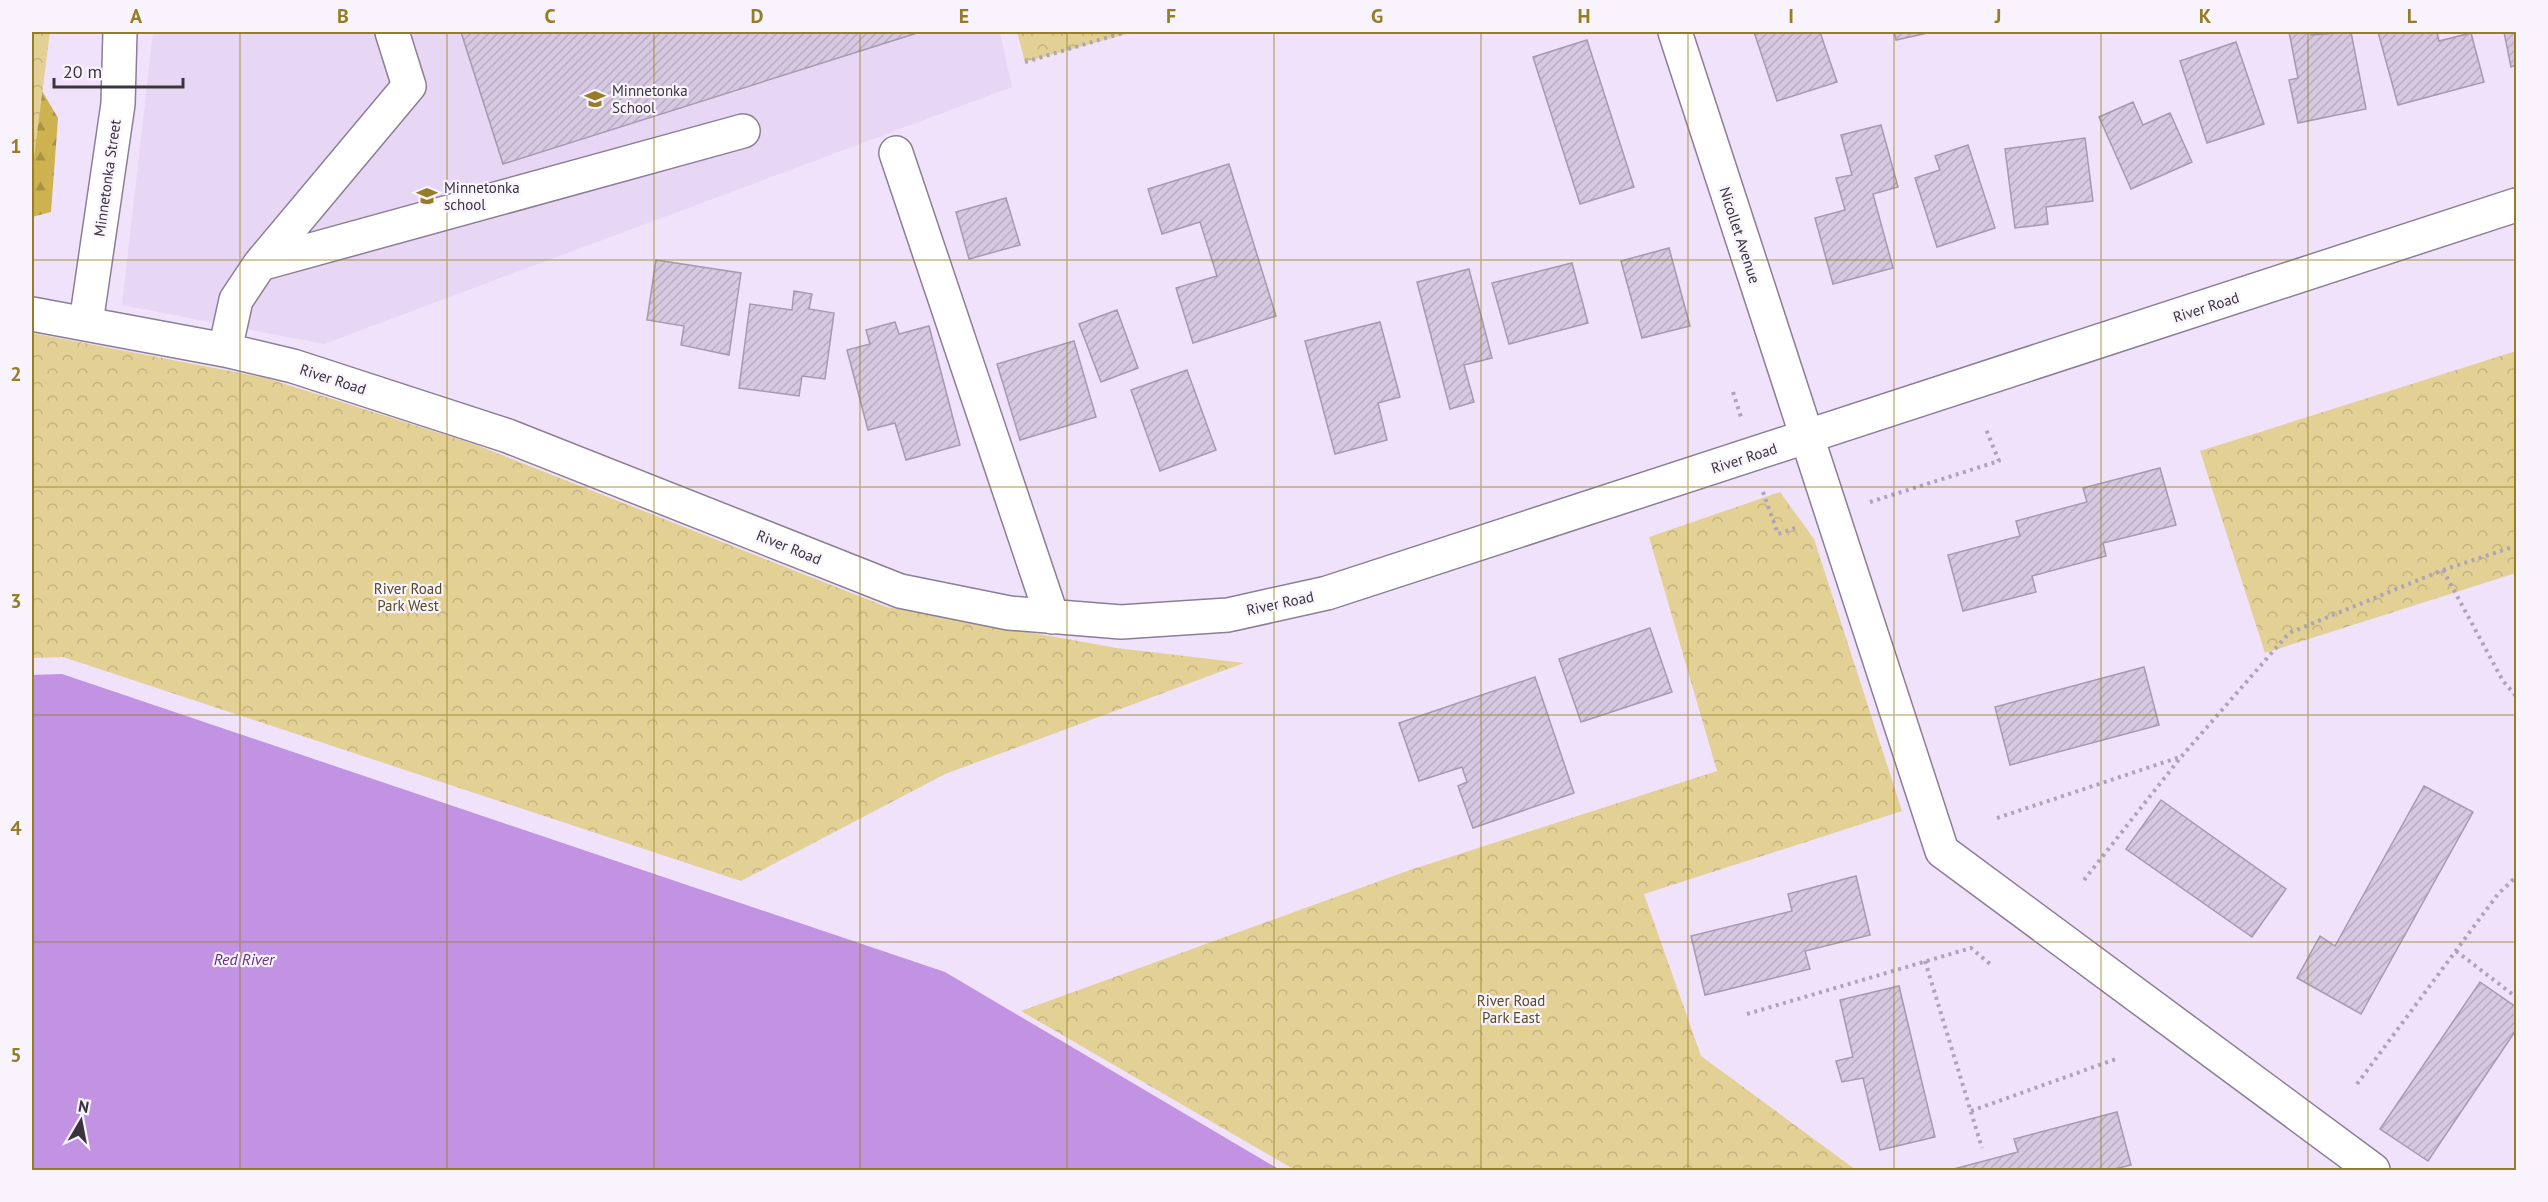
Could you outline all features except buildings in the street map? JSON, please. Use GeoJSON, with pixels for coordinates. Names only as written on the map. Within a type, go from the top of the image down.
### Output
{"type":"FeatureCollection","features":[{"type":"Feature","properties":{"kind":"street","name":"Minnetonka Street"},"geometry":{"type":"LineString","coordinates":[[86,323],[118,104],[120,32]]}},
{"type":"Feature","properties":{"kind":"street"},"geometry":{"type":"LineString","coordinates":[[225,350],[236,300],[260,264],[409,86],[392,32]]}},
{"type":"Feature","properties":{"kind":"street","name":"Nicollet Avenue"},"geometry":{"type":"LineString","coordinates":[[1675,32],[1942,851],[2373,1170]]}},
{"type":"Feature","properties":{"kind":"street"},"geometry":{"type":"LineString","coordinates":[[260,264],[743,131]]}},
{"type":"Feature","properties":{"kind":"street"},"geometry":{"type":"LineString","coordinates":[[896,153],[1052,617]]}},
{"type":"Feature","properties":{"kind":"street","name":"River Road"},"geometry":{"type":"LineString","coordinates":[[32,314],[225,350],[293,366],[508,436],[900,591],[1009,613],[1120,622],[1228,615],[1327,593],[2517,205]]}},
{"type":"Feature","properties":{"kind":"path"},"geometry":{"type":"LineString","coordinates":[[1025,62],[1126,32]]}},
{"type":"Feature","properties":{"kind":"path"},"geometry":{"type":"LineString","coordinates":[[1733,392],[1742,419]]}},
{"type":"Feature","properties":{"kind":"path"},"geometry":{"type":"LineString","coordinates":[[1763,492],[1778,534],[1831,514],[1999,461],[1986,428]]}},
{"type":"Feature","properties":{"kind":"path"},"geometry":{"type":"LineString","coordinates":[[2084,880],[2181,757],[2289,633],[2443,570],[2517,546]]}},
{"type":"Feature","properties":{"kind":"path"},"geometry":{"type":"LineString","coordinates":[[2443,570],[2502,681],[2517,696]]}},
{"type":"Feature","properties":{"kind":"path"},"geometry":{"type":"LineString","coordinates":[[1997,818],[2181,757]]}},
{"type":"Feature","properties":{"kind":"path"},"geometry":{"type":"LineString","coordinates":[[2357,1084],[2498,894],[2517,878]]}},
{"type":"Feature","properties":{"kind":"path"},"geometry":{"type":"LineString","coordinates":[[1747,1014],[1971,948],[1990,964]]}},
{"type":"Feature","properties":{"kind":"path"},"geometry":{"type":"LineString","coordinates":[[2456,951],[2517,997]]}},
{"type":"Feature","properties":{"kind":"path"},"geometry":{"type":"LineString","coordinates":[[1926,961],[1982,1148]]}},
{"type":"Feature","properties":{"kind":"path"},"geometry":{"type":"LineString","coordinates":[[1971,1111],[2116,1059]]}},
{"type":"Feature","properties":{"kind":"shaded area","name":"Minnetonka school"},"geometry":{"type":"Polygon","coordinates":[[[153,32],[1000,32],[1012,87],[324,344],[122,305],[153,32]]]}},
{"type":"Feature","properties":{"kind":"green space"},"geometry":{"type":"Polygon","coordinates":[[[32,32],[50,32],[32,173],[32,32]]]}},
{"type":"Feature","properties":{"kind":"green space"},"geometry":{"type":"Polygon","coordinates":[[[1017,32],[1133,32],[1025,62],[1017,32]]]}},
{"type":"Feature","properties":{"kind":"green space"},"geometry":{"type":"Polygon","coordinates":[[[32,74],[58,118],[51,212],[32,217],[32,74]]]}},
{"type":"Feature","properties":{"kind":"green space","name":"River Road Park West"},"geometry":{"type":"Polygon","coordinates":[[[32,333],[266,378],[474,444],[887,607],[1117,648],[1244,663],[945,774],[741,881],[63,657],[32,658],[32,333]]]}},
{"type":"Feature","properties":{"kind":"green space"},"geometry":{"type":"Polygon","coordinates":[[[2516,351],[2516,573],[2265,653],[2200,451],[2516,351]]]}},
{"type":"Feature","properties":{"kind":"green space","name":"River Road Park East"},"geometry":{"type":"Polygon","coordinates":[[[1780,492],[1814,539],[1902,811],[1644,894],[1701,1056],[1856,1170],[1295,1170],[1021,1011],[1410,870],[1717,771],[1649,537],[1780,492]]]}},
{"type":"Feature","properties":{"kind":"water","name":"Red River"},"geometry":{"type":"Polygon","coordinates":[[[62,674],[945,972],[1280,1170],[32,1170],[32,675],[62,674]]]}},
{"type":"Feature","properties":{"kind":"place","name":"Minnetonka School"},"geometry":{"type":"Point","coordinates":[595,99]}},
{"type":"Feature","properties":{"kind":"place","name":"Minnetonka school"},"geometry":{"type":"Point","coordinates":[427,196]}}]}
